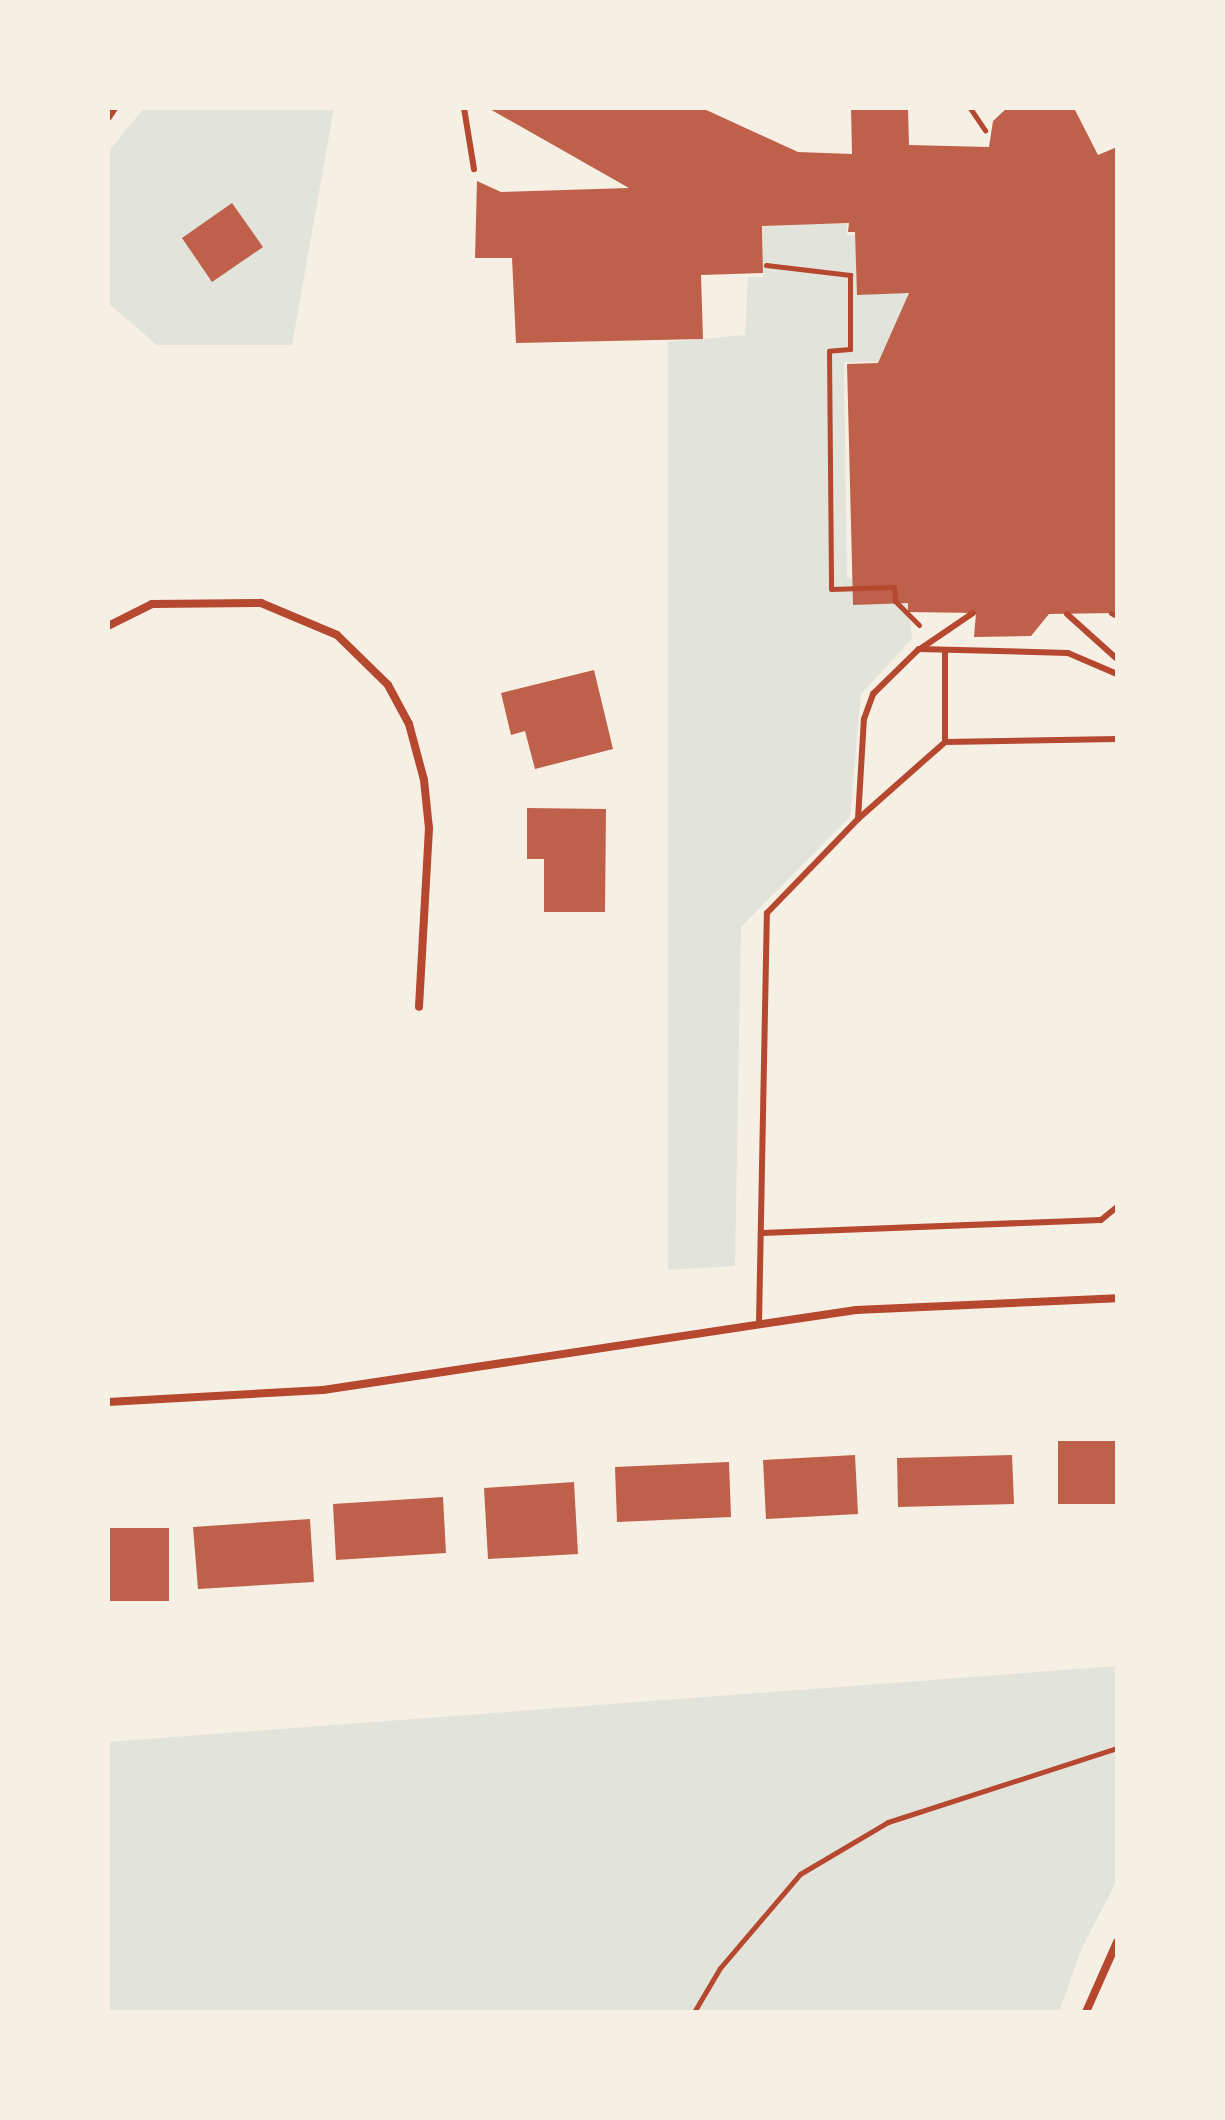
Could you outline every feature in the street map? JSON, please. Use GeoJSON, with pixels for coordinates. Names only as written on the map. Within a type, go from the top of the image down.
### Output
{"type":"FeatureCollection","features":[{"type":"Feature","properties":{"kind":"street"},"geometry":{"type":"LineString","coordinates":[[108,117],[114,108]]}},
{"type":"Feature","properties":{"kind":"street"},"geometry":{"type":"LineString","coordinates":[[108,626],[152,604],[261,603],[337,635],[388,685],[409,724],[424,780],[429,828],[419,1007]]}},
{"type":"Feature","properties":{"kind":"street"},"geometry":{"type":"LineString","coordinates":[[108,1402],[323,1390],[856,1310],[1117,1298]]}},
{"type":"Feature","properties":{"kind":"street"},"geometry":{"type":"LineString","coordinates":[[1086,2012],[1117,1942]]}},
{"type":"Feature","properties":{"kind":"lane"},"geometry":{"type":"LineString","coordinates":[[464,108],[474,169]]}},
{"type":"Feature","properties":{"kind":"lane"},"geometry":{"type":"LineString","coordinates":[[858,819],[864,719],[873,694],[919,649],[973,613]]}},
{"type":"Feature","properties":{"kind":"lane"},"geometry":{"type":"LineString","coordinates":[[1067,614],[1117,659]]}},
{"type":"Feature","properties":{"kind":"lane"},"geometry":{"type":"LineString","coordinates":[[919,649],[1068,653],[1117,674]]}},
{"type":"Feature","properties":{"kind":"lane"},"geometry":{"type":"LineString","coordinates":[[945,650],[945,742]]}},
{"type":"Feature","properties":{"kind":"lane"},"geometry":{"type":"LineString","coordinates":[[759,1323],[767,913],[858,819],[945,742],[1117,739]]}},
{"type":"Feature","properties":{"kind":"lane"},"geometry":{"type":"LineString","coordinates":[[761,1233],[1101,1220],[1117,1207]]}},
{"type":"Feature","properties":{"kind":"path"},"geometry":{"type":"LineString","coordinates":[[970,108],[985,130]]}},
{"type":"Feature","properties":{"kind":"path"},"geometry":{"type":"LineString","coordinates":[[766,265],[850,275],[850,349],[829,351],[831,589],[894,587],[895,601],[933,640]]}},
{"type":"Feature","properties":{"kind":"path"},"geometry":{"type":"LineString","coordinates":[[694,2012],[720,1968],[800,1874],[888,1822],[1117,1748]]}},
{"type":"Feature","properties":{"kind":"shaded area"},"geometry":{"type":"Polygon","coordinates":[[[144,108],[334,108],[292,345],[157,345],[108,303],[108,152],[144,108]]]}},
{"type":"Feature","properties":{"kind":"shaded area"},"geometry":{"type":"Polygon","coordinates":[[[763,223],[847,224],[847,235],[864,235],[907,290],[907,361],[844,362],[847,578],[907,579],[912,639],[861,694],[850,817],[741,927],[735,1266],[668,1270],[668,342],[745,335],[748,277],[763,277],[763,223]]]}},
{"type":"Feature","properties":{"kind":"shaded area"},"geometry":{"type":"Polygon","coordinates":[[[1117,1666],[1117,1880],[1082,1948],[1059,2012],[108,2012],[108,1742],[1117,1666]]]}},
{"type":"Feature","properties":{"kind":"building"},"geometry":{"type":"Polygon","coordinates":[[[488,108],[702,108],[798,152],[852,154],[851,108],[908,108],[909,145],[989,147],[993,121],[1007,108],[1074,108],[1098,155],[1117,147],[1117,613],[1049,614],[1031,636],[974,637],[976,613],[908,612],[908,603],[853,605],[847,364],[878,363],[909,293],[857,295],[855,232],[848,232],[849,223],[762,226],[763,273],[701,275],[703,339],[516,343],[512,258],[475,258],[477,181],[501,192],[629,188],[488,108]]]}},
{"type":"Feature","properties":{"kind":"building"},"geometry":{"type":"Polygon","coordinates":[[[232,203],[263,247],[212,282],[182,238],[232,203]]]}},
{"type":"Feature","properties":{"kind":"building"},"geometry":{"type":"Polygon","coordinates":[[[594,670],[613,749],[535,769],[525,731],[511,735],[501,693],[594,670]]]}},
{"type":"Feature","properties":{"kind":"building"},"geometry":{"type":"Polygon","coordinates":[[[527,808],[606,809],[605,912],[544,912],[544,859],[527,859],[527,808]]]}},
{"type":"Feature","properties":{"kind":"building"},"geometry":{"type":"Polygon","coordinates":[[[1058,1441],[1117,1441],[1117,1504],[1058,1504],[1058,1441]]]}},
{"type":"Feature","properties":{"kind":"building"},"geometry":{"type":"Polygon","coordinates":[[[855,1455],[858,1514],[766,1519],[763,1460],[855,1455]]]}},
{"type":"Feature","properties":{"kind":"building"},"geometry":{"type":"Polygon","coordinates":[[[1012,1455],[1014,1504],[898,1507],[897,1458],[1012,1455]]]}},
{"type":"Feature","properties":{"kind":"building"},"geometry":{"type":"Polygon","coordinates":[[[729,1462],[731,1517],[617,1522],[615,1467],[729,1462]]]}},
{"type":"Feature","properties":{"kind":"building"},"geometry":{"type":"Polygon","coordinates":[[[574,1482],[578,1554],[488,1559],[484,1488],[574,1482]]]}},
{"type":"Feature","properties":{"kind":"building"},"geometry":{"type":"Polygon","coordinates":[[[443,1497],[446,1553],[336,1560],[333,1504],[443,1497]]]}},
{"type":"Feature","properties":{"kind":"building"},"geometry":{"type":"Polygon","coordinates":[[[310,1519],[314,1582],[198,1589],[193,1527],[310,1519]]]}},
{"type":"Feature","properties":{"kind":"building"},"geometry":{"type":"Polygon","coordinates":[[[108,1528],[169,1528],[169,1601],[108,1601],[108,1528]]]}}]}
